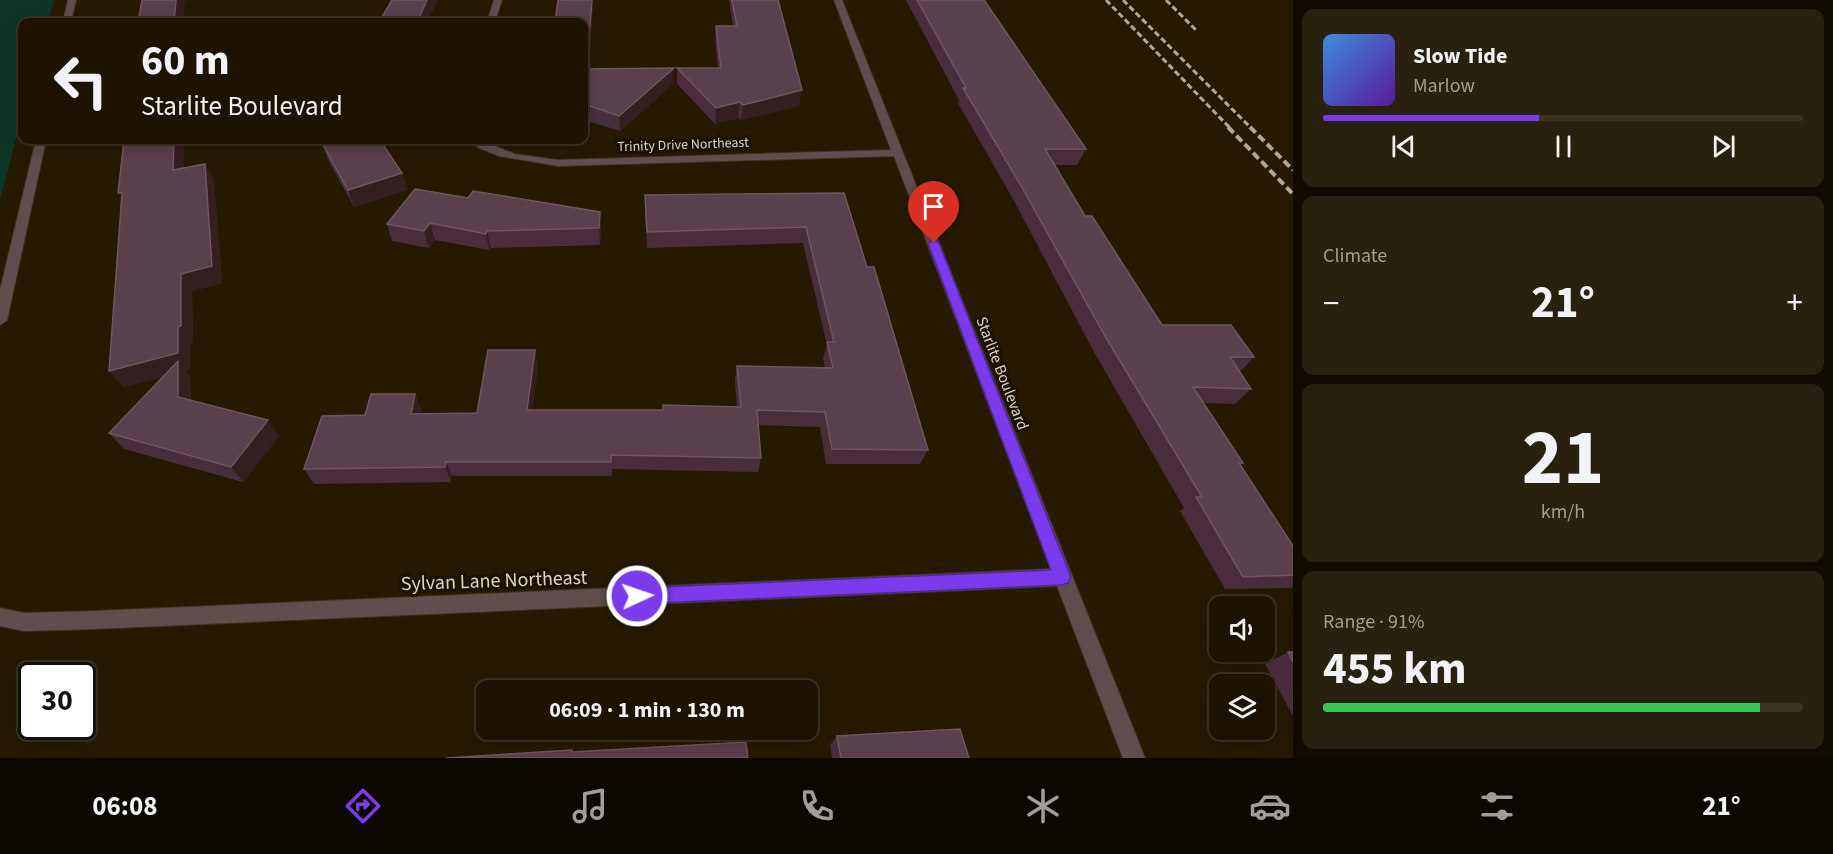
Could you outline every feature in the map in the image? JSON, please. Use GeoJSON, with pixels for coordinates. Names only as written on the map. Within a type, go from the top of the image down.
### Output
{"type":"FeatureCollection","features":[{"type":"Feature","properties":{"kind":"street"},"geometry":{"type":"LineString","coordinates":[[68,18],[72,0]]}},
{"type":"Feature","properties":{"kind":"street"},"geometry":{"type":"LineString","coordinates":[[492,18],[498,0]]}},
{"type":"Feature","properties":{"kind":"street","name":"Starlite Boulevard"},"geometry":{"type":"LineString","coordinates":[[838,0],[1134,758]]}},
{"type":"Feature","properties":{"kind":"street"},"geometry":{"type":"LineString","coordinates":[[0,320],[40,144]]}},
{"type":"Feature","properties":{"kind":"street","name":"Trinity Drive Northeast"},"geometry":{"type":"LineString","coordinates":[[479,144],[492,152],[521,160],[558,163],[899,153]]}},
{"type":"Feature","properties":{"kind":"street","name":"Sylvan Lane Northeast"},"geometry":{"type":"LineString","coordinates":[[0,616],[24,622],[94,620],[1062,577]]}},
{"type":"Feature","properties":{"kind":"green space"},"geometry":{"type":"Polygon","coordinates":[[[0,0],[54,0],[49,18],[18,18],[18,131],[0,200],[0,0]]]}},
{"type":"Feature","properties":{"kind":"building"},"geometry":{"type":"Polygon","coordinates":[[[142,0],[176,0],[174,18],[139,18],[142,0]]]}},
{"type":"Feature","properties":{"kind":"building"},"geometry":{"type":"Polygon","coordinates":[[[392,0],[427,0],[419,18],[381,18],[392,0]]]}},
{"type":"Feature","properties":{"kind":"building"},"geometry":{"type":"Polygon","coordinates":[[[558,0],[592,0],[588,49],[588,18],[556,18],[558,0]]]}},
{"type":"Feature","properties":{"kind":"building"},"geometry":{"type":"Polygon","coordinates":[[[732,0],[778,0],[802,90],[743,105],[740,102],[716,108],[677,68],[721,68],[716,26],[737,26],[732,0]]]}},
{"type":"Feature","properties":{"kind":"building"},"geometry":{"type":"Polygon","coordinates":[[[917,0],[984,0],[1086,149],[1045,149],[1085,216],[1092,216],[1162,325],[1231,325],[1254,357],[1230,357],[1251,389],[1193,387],[1243,463],[1239,463],[1293,546],[1293,575],[1243,577],[1196,497],[1202,497],[1105,336],[963,88],[966,88],[917,0]]]}},
{"type":"Feature","properties":{"kind":"building"},"geometry":{"type":"Polygon","coordinates":[[[674,68],[619,116],[588,105],[588,69],[674,68]]]}},
{"type":"Feature","properties":{"kind":"building"},"geometry":{"type":"Polygon","coordinates":[[[124,144],[174,144],[173,170],[205,164],[212,266],[181,274],[181,326],[178,327],[178,353],[109,371],[122,193],[118,193],[124,144]]]}},
{"type":"Feature","properties":{"kind":"building"},"geometry":{"type":"Polygon","coordinates":[[[323,144],[383,144],[402,173],[348,190],[323,144]]]}},
{"type":"Feature","properties":{"kind":"building"},"geometry":{"type":"Polygon","coordinates":[[[415,189],[468,198],[473,191],[600,212],[599,228],[487,231],[486,234],[430,223],[424,231],[387,224],[415,189]]]}},
{"type":"Feature","properties":{"kind":"building"},"geometry":{"type":"Polygon","coordinates":[[[844,193],[867,267],[874,267],[928,450],[832,449],[825,412],[757,410],[761,458],[611,455],[611,462],[446,462],[445,467],[304,469],[322,416],[365,415],[371,394],[415,394],[411,414],[477,413],[488,350],[535,350],[527,410],[663,410],[663,405],[741,407],[737,366],[833,368],[827,342],[834,342],[806,227],[647,232],[645,195],[844,193]]]}},
{"type":"Feature","properties":{"kind":"building"},"geometry":{"type":"Polygon","coordinates":[[[178,361],[178,397],[268,420],[231,467],[109,433],[178,361]]]}},
{"type":"Feature","properties":{"kind":"building"},"geometry":{"type":"Polygon","coordinates":[[[1288,652],[1293,652],[1293,662],[1288,652]]]}},
{"type":"Feature","properties":{"kind":"building"},"geometry":{"type":"Polygon","coordinates":[[[960,729],[969,758],[841,758],[837,736],[960,729]]]}},
{"type":"Feature","properties":{"kind":"building"},"geometry":{"type":"Polygon","coordinates":[[[746,742],[748,758],[446,758],[572,750],[572,752],[746,742]]]}},
{"type":"Feature","properties":{"kind":"railway"},"geometry":{"type":"LineString","coordinates":[[1106,0],[1230,128]]}},
{"type":"Feature","properties":{"kind":"railway"},"geometry":{"type":"LineString","coordinates":[[1123,0],[1293,170]]}},
{"type":"Feature","properties":{"kind":"railway"},"geometry":{"type":"LineString","coordinates":[[1166,0],[1196,30]]}},
{"type":"Feature","properties":{"kind":"railway"},"geometry":{"type":"LineString","coordinates":[[1228,127],[1293,194]]}},
{"type":"Feature","properties":{"kind":"route"},"geometry":{"type":"LineString","coordinates":[[637,596],[1062,577],[934,243]]}}]}
